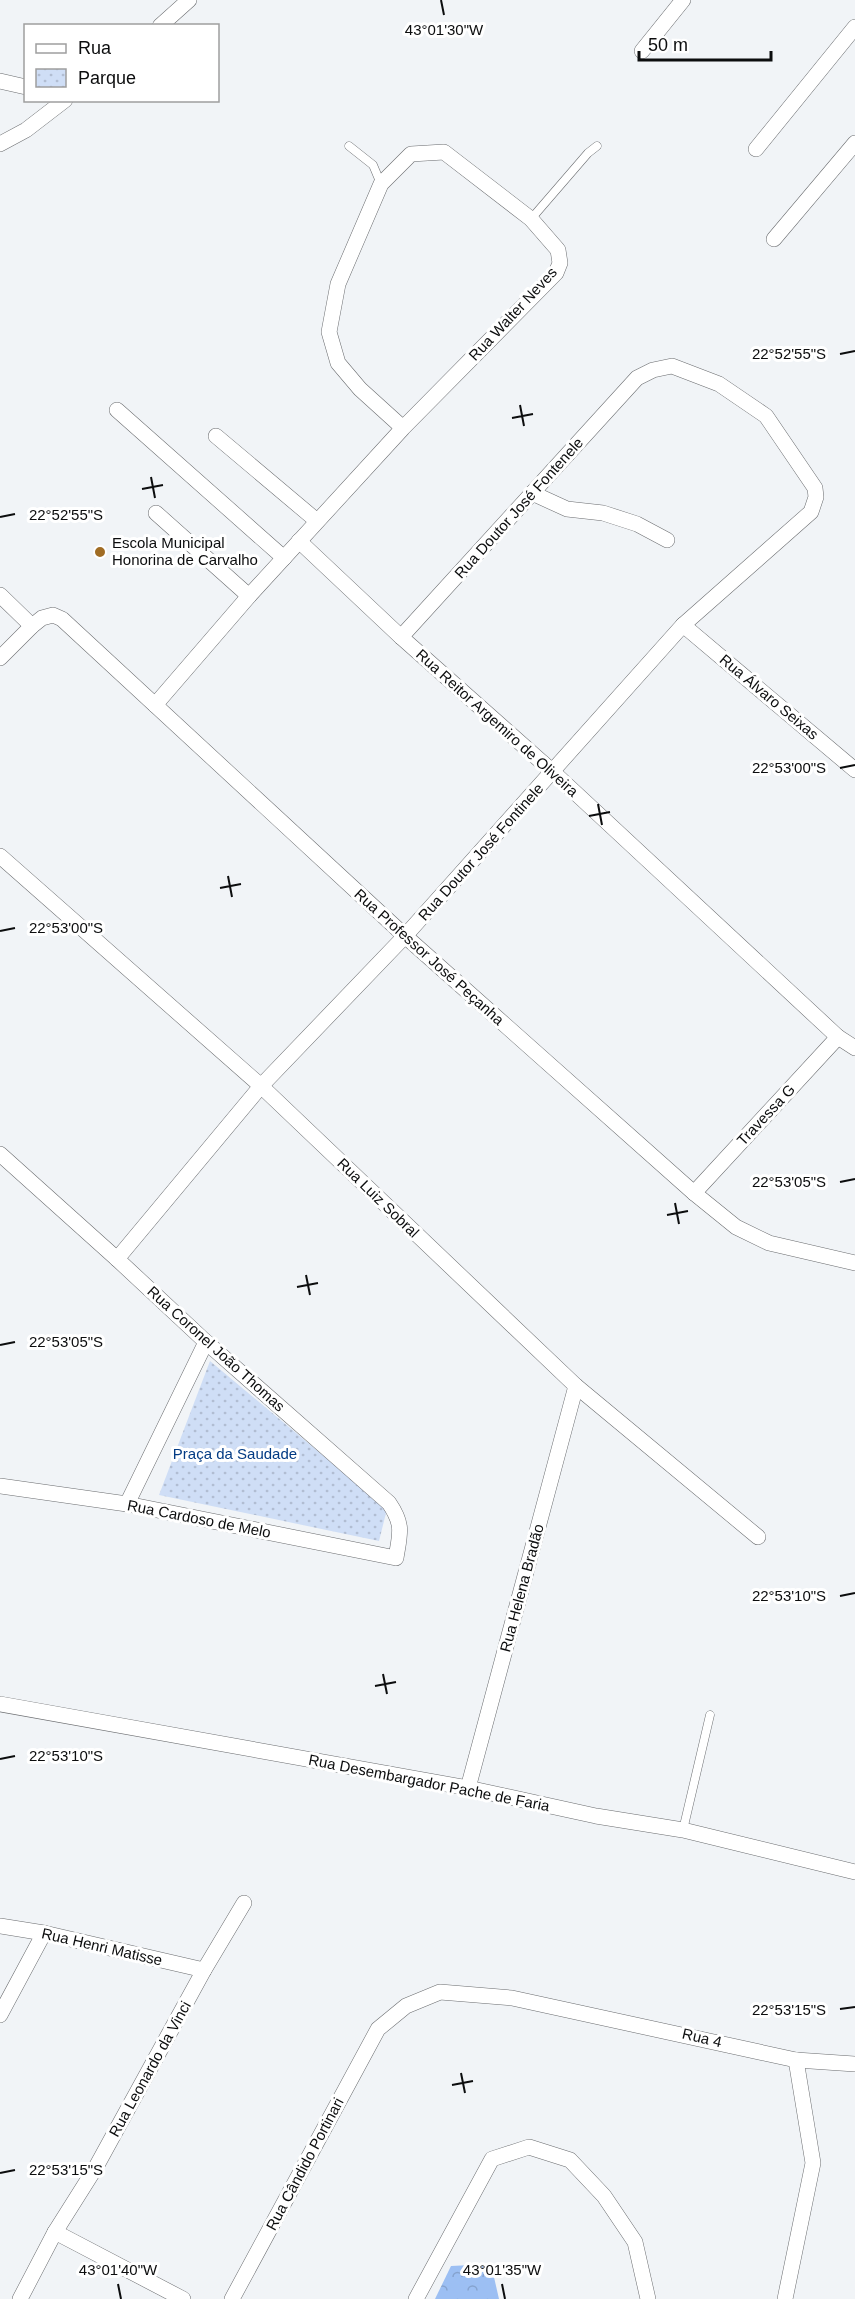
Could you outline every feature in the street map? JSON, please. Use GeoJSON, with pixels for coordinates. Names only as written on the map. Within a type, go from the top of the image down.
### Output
{"type":"FeatureCollection","features":[{"type":"Feature","properties":{"kind":"street"},"geometry":{"type":"LineString","coordinates":[[162,24],[189,0]]}},
{"type":"Feature","properties":{"kind":"street"},"geometry":{"type":"LineString","coordinates":[[642,51],[683,0]]}},
{"type":"Feature","properties":{"kind":"street"},"geometry":{"type":"LineString","coordinates":[[756,148],[855,27]]}},
{"type":"Feature","properties":{"kind":"street"},"geometry":{"type":"LineString","coordinates":[[0,81],[24,87]]}},
{"type":"Feature","properties":{"kind":"street"},"geometry":{"type":"LineString","coordinates":[[0,144],[26,130],[62,102]]}},
{"type":"Feature","properties":{"kind":"street"},"geometry":{"type":"LineString","coordinates":[[774,239],[855,142]]}},
{"type":"Feature","properties":{"kind":"street","name":"Rua Walter Neves"},"geometry":{"type":"LineString","coordinates":[[154,705],[299,540],[403,428],[556,273],[560,263],[558,250],[531,219],[444,152],[411,154],[381,184],[338,284],[329,332],[338,363],[360,389],[403,428]]}},
{"type":"Feature","properties":{"kind":"street","name":"Rua Doutor José Fontenele"},"geometry":{"type":"LineString","coordinates":[[401,638],[637,378],[653,370],[672,366],[719,384],[766,416],[815,488],[816,497],[811,512]]}},
{"type":"Feature","properties":{"kind":"street"},"geometry":{"type":"LineString","coordinates":[[117,410],[284,558]]}},
{"type":"Feature","properties":{"kind":"street"},"geometry":{"type":"LineString","coordinates":[[216,436],[317,521]]}},
{"type":"Feature","properties":{"kind":"street"},"geometry":{"type":"LineString","coordinates":[[532,494],[567,509],[603,513],[637,524],[667,540]]}},
{"type":"Feature","properties":{"kind":"street","name":"Rua Doutor José Fontinele"},"geometry":{"type":"LineString","coordinates":[[117,1259],[261,1086],[405,936],[683,625],[811,512]]}},
{"type":"Feature","properties":{"kind":"street"},"geometry":{"type":"LineString","coordinates":[[156,513],[249,596]]}},
{"type":"Feature","properties":{"kind":"street","name":"Rua Reitor Argemiro de Oliveira"},"geometry":{"type":"LineString","coordinates":[[299,540],[401,638],[553,772],[838,1037],[855,1048]]}},
{"type":"Feature","properties":{"kind":"street"},"geometry":{"type":"LineString","coordinates":[[0,595],[32,626],[0,658]]}},
{"type":"Feature","properties":{"kind":"street","name":"Rua Professor José Peçanha"},"geometry":{"type":"LineString","coordinates":[[32,626],[42,618],[53,615],[62,619],[405,936],[694,1193],[736,1227],[769,1243],[855,1263]]}},
{"type":"Feature","properties":{"kind":"street","name":"Rua Álvaro Seixas"},"geometry":{"type":"LineString","coordinates":[[683,625],[855,770]]}},
{"type":"Feature","properties":{"kind":"street","name":"Rua Luiz Sobral"},"geometry":{"type":"LineString","coordinates":[[0,856],[261,1086],[576,1386],[758,1537]]}},
{"type":"Feature","properties":{"kind":"street","name":"Travessa G"},"geometry":{"type":"LineString","coordinates":[[694,1193],[838,1037]]}},
{"type":"Feature","properties":{"kind":"street","name":"Rua Coronel João Thomas"},"geometry":{"type":"LineString","coordinates":[[0,1154],[206,1342],[389,1503],[399,1517],[401,1528],[396,1558]]}},
{"type":"Feature","properties":{"kind":"street"},"geometry":{"type":"LineString","coordinates":[[127,1504],[206,1342]]}},
{"type":"Feature","properties":{"kind":"street","name":"Rua Helena Bradão"},"geometry":{"type":"LineString","coordinates":[[468,1788],[576,1386]]}},
{"type":"Feature","properties":{"kind":"street","name":"Rua Cardoso de Melo"},"geometry":{"type":"LineString","coordinates":[[0,1486],[127,1504],[396,1558]]}},
{"type":"Feature","properties":{"kind":"street","name":"Rua Desembargador Pache de Faria"},"geometry":{"type":"LineString","coordinates":[[0,1704],[468,1788],[596,1816],[683,1830],[855,1872]]}},
{"type":"Feature","properties":{"kind":"street","name":"Rua Leonardo da Vinci"},"geometry":{"type":"LineString","coordinates":[[20,2299],[55,2232],[96,2167],[204,1970],[244,1903]]}},
{"type":"Feature","properties":{"kind":"street","name":"Rua Henri Matisse"},"geometry":{"type":"LineString","coordinates":[[0,1926],[44,1933],[204,1970]]}},
{"type":"Feature","properties":{"kind":"street"},"geometry":{"type":"LineString","coordinates":[[0,2015],[44,1933]]}},
{"type":"Feature","properties":{"kind":"street","name":"Rua 4"},"geometry":{"type":"LineString","coordinates":[[378,2029],[406,2006],[441,1992],[512,1998],[796,2060],[855,2064]]}},
{"type":"Feature","properties":{"kind":"street","name":"Rua Cândido Portinari"},"geometry":{"type":"LineString","coordinates":[[232,2299],[378,2029]]}},
{"type":"Feature","properties":{"kind":"street"},"geometry":{"type":"LineString","coordinates":[[785,2299],[813,2163],[796,2060]]}},
{"type":"Feature","properties":{"kind":"street"},"geometry":{"type":"LineString","coordinates":[[416,2299],[492,2159],[529,2147],[570,2160],[604,2196],[635,2242],[648,2299]]}},
{"type":"Feature","properties":{"kind":"street"},"geometry":{"type":"LineString","coordinates":[[55,2232],[183,2299]]}},
{"type":"Feature","properties":{"kind":"lane"},"geometry":{"type":"LineString","coordinates":[[350,146],[373,165],[381,184]]}},
{"type":"Feature","properties":{"kind":"lane"},"geometry":{"type":"LineString","coordinates":[[531,219],[588,153],[597,146]]}},
{"type":"Feature","properties":{"kind":"lane"},"geometry":{"type":"LineString","coordinates":[[683,1830],[710,1714]]}},
{"type":"Feature","properties":{"kind":"green space","name":"Praça da Saudade"},"geometry":{"type":"Polygon","coordinates":[[[210,1361],[387,1509],[379,1541],[159,1495],[210,1361]]]}},
{"type":"Feature","properties":{"kind":"green space"},"geometry":{"type":"Polygon","coordinates":[[[491,2264],[499,2299],[435,2299],[451,2266],[491,2264]]]}},
{"type":"Feature","properties":{"kind":"place","name":"Escola Municipal Honorina de Carvalho"},"geometry":{"type":"Point","coordinates":[100,552]}}]}
